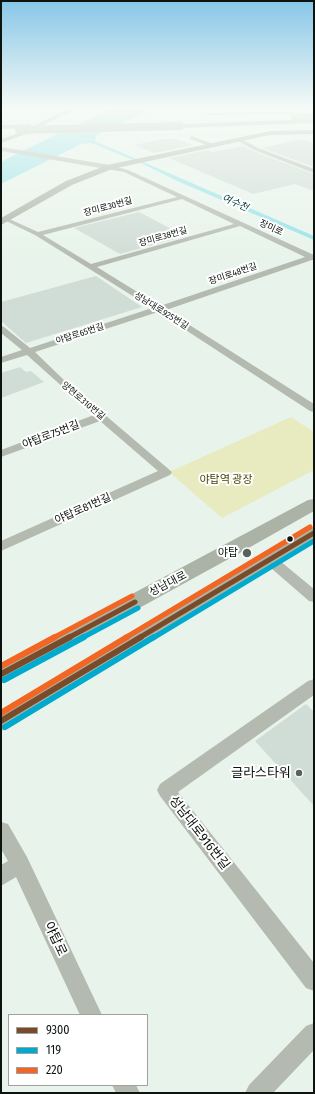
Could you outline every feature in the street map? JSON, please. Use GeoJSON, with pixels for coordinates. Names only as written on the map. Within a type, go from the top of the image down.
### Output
{"type":"FeatureCollection","features":[{"type":"Feature","properties":{"kind":"main road"},"geometry":{"type":"LineString","coordinates":[[3,220],[69,183],[110,167],[143,160]]}},
{"type":"Feature","properties":{"kind":"main road","name":"성남대로"},"geometry":{"type":"LineString","coordinates":[[1,674],[314,504]]}},
{"type":"Feature","properties":{"kind":"main road"},"geometry":{"type":"LineString","coordinates":[[1,721],[314,533]]}},
{"type":"Feature","properties":{"kind":"street","name":"장미로"},"geometry":{"type":"LineString","coordinates":[[70,160],[126,171],[313,258]]}},
{"type":"Feature","properties":{"kind":"street"},"geometry":{"type":"LineString","coordinates":[[285,160],[314,171]]}},
{"type":"Feature","properties":{"kind":"street","name":"장미로30번길"},"geometry":{"type":"LineString","coordinates":[[37,234],[183,197]]}},
{"type":"Feature","properties":{"kind":"street","name":"성남대로925번길"},"geometry":{"type":"LineString","coordinates":[[3,220],[37,234],[159,309],[314,409]]}},
{"type":"Feature","properties":{"kind":"street","name":"장미로38번길"},"geometry":{"type":"LineString","coordinates":[[90,267],[241,224]]}},
{"type":"Feature","properties":{"kind":"street","name":"장미로48번길"},"geometry":{"type":"LineString","coordinates":[[159,309],[313,258]]}},
{"type":"Feature","properties":{"kind":"street","name":"야탑로65번길"},"geometry":{"type":"LineString","coordinates":[[1,360],[159,309]]}},
{"type":"Feature","properties":{"kind":"street","name":"양현로310번길"},"geometry":{"type":"LineString","coordinates":[[1,329],[166,472]]}},
{"type":"Feature","properties":{"kind":"street","name":"야탑로75번길"},"geometry":{"type":"LineString","coordinates":[[1,454],[102,416]]}},
{"type":"Feature","properties":{"kind":"street","name":"야탑로81번길"},"geometry":{"type":"LineString","coordinates":[[1,546],[166,472]]}},
{"type":"Feature","properties":{"kind":"street"},"geometry":{"type":"LineString","coordinates":[[269,559],[314,597]]}},
{"type":"Feature","properties":{"kind":"street","name":"성남대로916번길"},"geometry":{"type":"LineString","coordinates":[[314,686],[166,790],[314,980]]}},
{"type":"Feature","properties":{"kind":"street","name":"야탑로"},"geometry":{"type":"LineString","coordinates":[[1,831],[20,864],[91,1014]]}},
{"type":"Feature","properties":{"kind":"street"},"geometry":{"type":"LineString","coordinates":[[1,876],[20,864]]}},
{"type":"Feature","properties":{"kind":"street"},"geometry":{"type":"LineString","coordinates":[[257,1093],[314,1034]]}},
{"type":"Feature","properties":{"kind":"green space","name":"야탑역 광장"},"geometry":{"type":"Polygon","coordinates":[[[291,417],[314,432],[314,470],[222,518],[169,472],[291,417]]]}},
{"type":"Feature","properties":{"kind":"water"},"geometry":{"type":"Polygon","coordinates":[[[5,160],[49,160],[1,184],[1,162],[5,160]]]}},
{"type":"Feature","properties":{"kind":"water","name":"여수천"},"geometry":{"type":"Polygon","coordinates":[[[133,160],[139,160],[314,236],[314,240],[175,180],[133,160]]]}},
{"type":"Feature","properties":{"kind":"building"},"geometry":{"type":"Polygon","coordinates":[[[174,160],[277,160],[314,174],[314,191],[295,184],[253,194],[174,160]]]}},
{"type":"Feature","properties":{"kind":"building"},"geometry":{"type":"Polygon","coordinates":[[[295,160],[314,160],[314,167],[295,160]]]}},
{"type":"Feature","properties":{"kind":"building"},"geometry":{"type":"Polygon","coordinates":[[[139,212],[185,236],[120,254],[74,228],[139,212]]]}},
{"type":"Feature","properties":{"kind":"building"},"geometry":{"type":"Polygon","coordinates":[[[96,276],[142,307],[26,343],[1,321],[1,302],[96,276]]]}},
{"type":"Feature","properties":{"kind":"building"},"geometry":{"type":"Polygon","coordinates":[[[20,367],[26,372],[31,371],[44,382],[1,398],[1,373],[20,367]]]}},
{"type":"Feature","properties":{"kind":"building","name":"글라스타워"},"geometry":{"type":"Polygon","coordinates":[[[306,704],[314,712],[314,806],[255,741],[306,704]]]}},
{"type":"Feature","properties":{"kind":"transit line","name":"220"},"geometry":{"type":"LineString","coordinates":[[1,713],[310,527]]}},
{"type":"Feature","properties":{"kind":"transit line","name":"9300"},"geometry":{"type":"LineString","coordinates":[[1,721],[314,533]]}},
{"type":"Feature","properties":{"kind":"transit line","name":"119"},"geometry":{"type":"LineString","coordinates":[[5,727],[314,541]]}},
{"type":"Feature","properties":{"kind":"transit line","name":"220"},"geometry":{"type":"LineString","coordinates":[[1,666],[132,596]]}},
{"type":"Feature","properties":{"kind":"transit line","name":"9300"},"geometry":{"type":"LineString","coordinates":[[1,674],[135,602]]}},
{"type":"Feature","properties":{"kind":"transit line","name":"119"},"geometry":{"type":"LineString","coordinates":[[4,680],[138,608]]}},
{"type":"Feature","properties":{"kind":"place","name":"야탑"},"geometry":{"type":"Point","coordinates":[247,553]}},
{"type":"Feature","properties":{"kind":"place","name":"글라스타워"},"geometry":{"type":"Point","coordinates":[299,773]}}]}
